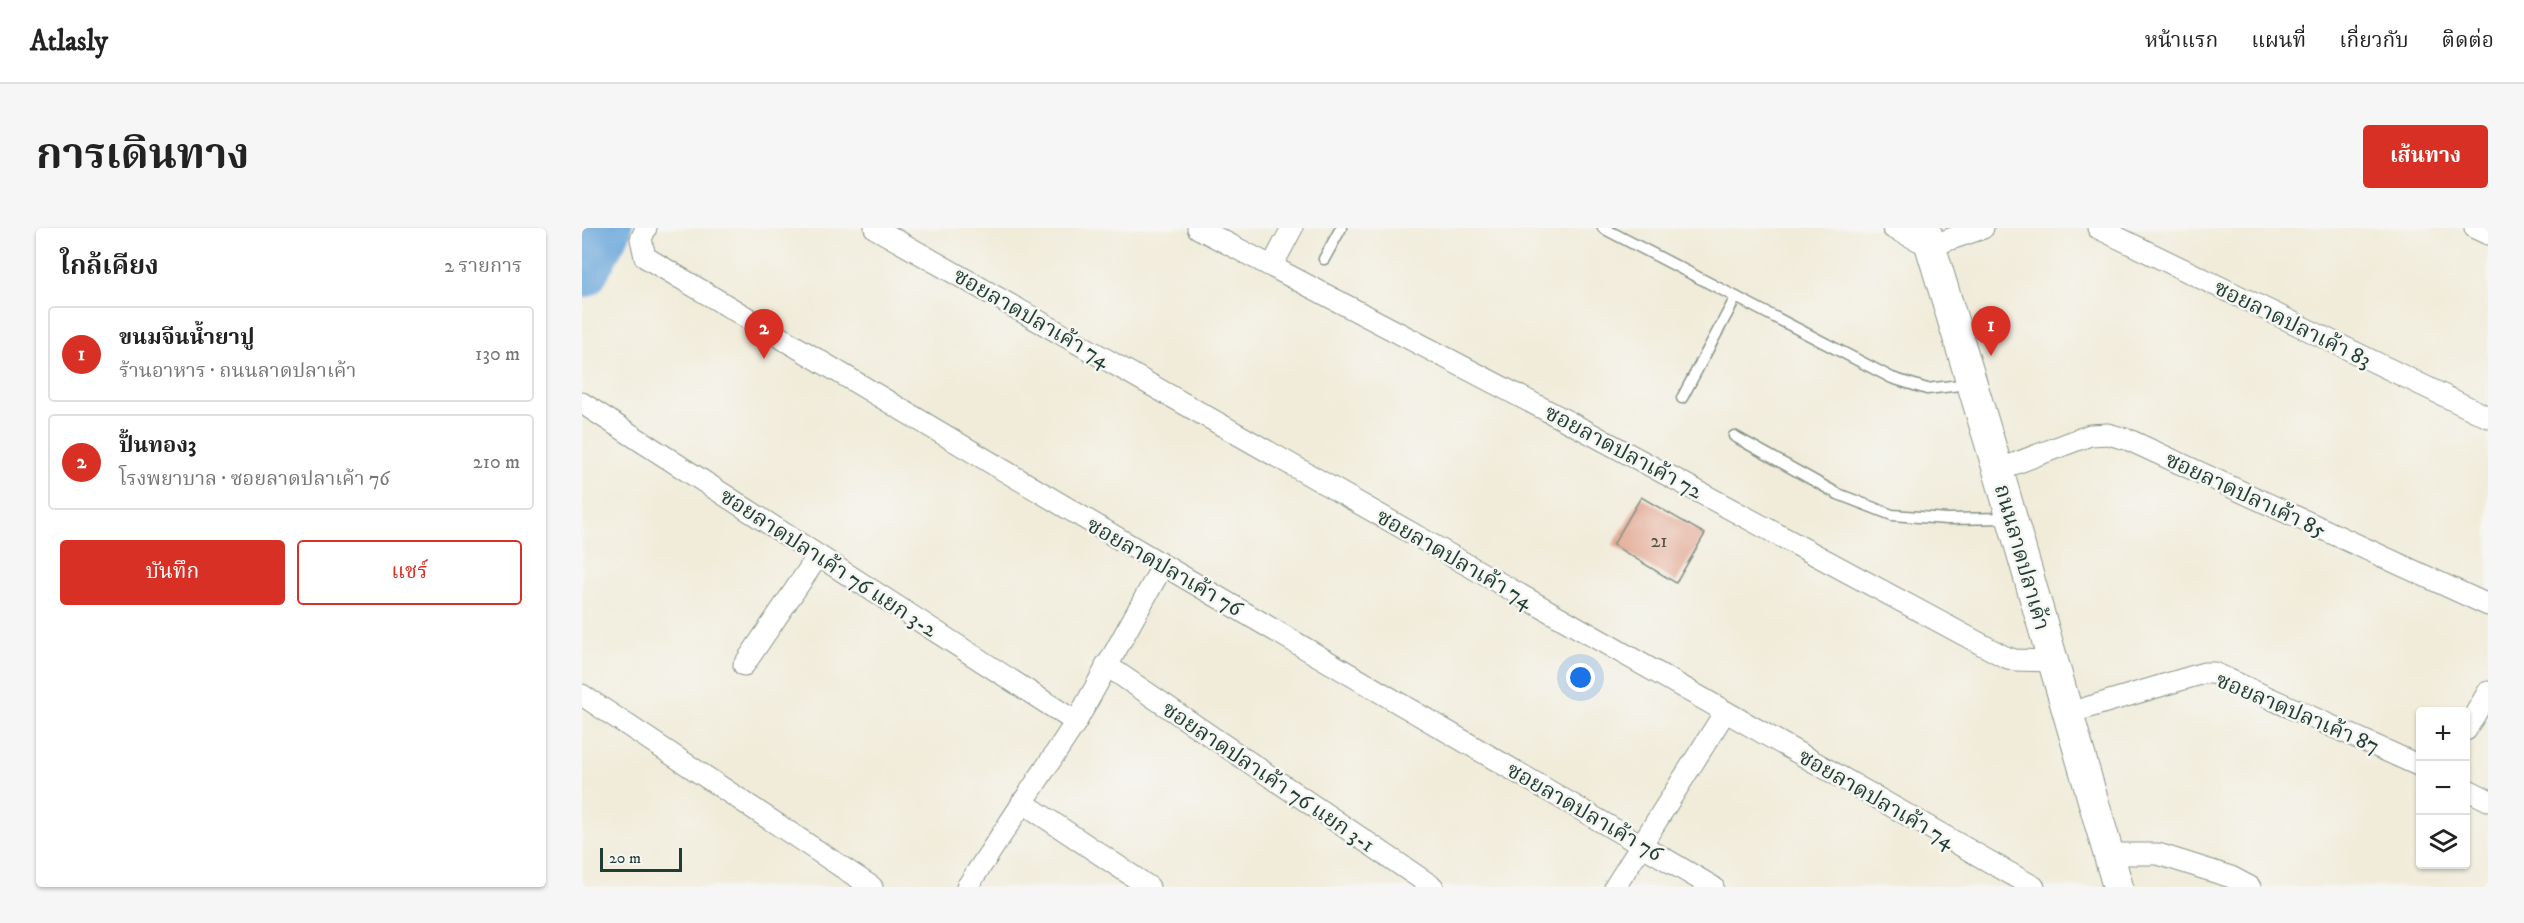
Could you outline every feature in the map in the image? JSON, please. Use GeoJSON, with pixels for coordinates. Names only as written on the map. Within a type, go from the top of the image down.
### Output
{"type":"FeatureCollection","features":[{"type":"Feature","properties":{"kind":"main road","name":"ถนนลาดปลาเค้า"},"geometry":{"type":"LineString","coordinates":[[1927,237],[2012,518],[2118,887]]}},
{"type":"Feature","properties":{"kind":"street","name":"ซอยลาดปลาเค้า 76"},"geometry":{"type":"LineString","coordinates":[[646,228],[641,239],[645,257],[1163,565],[1644,844],[1713,887]]}},
{"type":"Feature","properties":{"kind":"street","name":"ซอยลาดปลาเค้า 74"},"geometry":{"type":"LineString","coordinates":[[875,228],[2034,887]]}},
{"type":"Feature","properties":{"kind":"street","name":"ซอยลาดปลาเค้า 72"},"geometry":{"type":"LineString","coordinates":[[1198,228],[1584,430],[2005,657],[2015,660],[2052,662]]}},
{"type":"Feature","properties":{"kind":"street"},"geometry":{"type":"LineString","coordinates":[[1272,266],[1292,228]]}},
{"type":"Feature","properties":{"kind":"street"},"geometry":{"type":"LineString","coordinates":[[1893,228],[1927,237],[1983,228]]}},
{"type":"Feature","properties":{"kind":"street","name":"ซอยลาดปลาเค้า 83"},"geometry":{"type":"LineString","coordinates":[[2098,228],[2488,417]]}},
{"type":"Feature","properties":{"kind":"street"},"geometry":{"type":"LineString","coordinates":[[2475,228],[2488,234]]}},
{"type":"Feature","properties":{"kind":"street","name":"ซอยลาดปลาเค้า 76 แยก 3-2"},"geometry":{"type":"LineString","coordinates":[[582,403],[1076,722]]}},
{"type":"Feature","properties":{"kind":"street","name":"ซอยลาดปลาเค้า 85"},"geometry":{"type":"LineString","coordinates":[[1998,471],[2090,435],[2108,434],[2128,440],[2488,605]]}},
{"type":"Feature","properties":{"kind":"street"},"geometry":{"type":"LineString","coordinates":[[744,665],[818,556]]}},
{"type":"Feature","properties":{"kind":"street"},"geometry":{"type":"LineString","coordinates":[[967,887],[1076,722],[1163,565]]}},
{"type":"Feature","properties":{"kind":"street","name":"ซอยลาดปลาเค้า 76 แยก 3-1"},"geometry":{"type":"LineString","coordinates":[[1106,665],[1433,887]]}},
{"type":"Feature","properties":{"kind":"street","name":"ซอยลาดปลาเค้า 87"},"geometry":{"type":"LineString","coordinates":[[2069,713],[2204,673],[2214,673],[2416,764]]}},
{"type":"Feature","properties":{"kind":"street"},"geometry":{"type":"LineString","coordinates":[[2470,723],[2488,692]]}},
{"type":"Feature","properties":{"kind":"street"},"geometry":{"type":"LineString","coordinates":[[582,695],[872,887]]}},
{"type":"Feature","properties":{"kind":"street"},"geometry":{"type":"LineString","coordinates":[[1615,887],[1725,712]]}},
{"type":"Feature","properties":{"kind":"street"},"geometry":{"type":"LineString","coordinates":[[2470,791],[2488,800]]}},
{"type":"Feature","properties":{"kind":"street"},"geometry":{"type":"LineString","coordinates":[[1022,802],[1149,887]]}},
{"type":"Feature","properties":{"kind":"street"},"geometry":{"type":"LineString","coordinates":[[2108,854],[2158,854],[2231,877],[2250,887]]}},
{"type":"Feature","properties":{"kind":"lane"},"geometry":{"type":"LineString","coordinates":[[1324,259],[1341,228]]}},
{"type":"Feature","properties":{"kind":"lane"},"geometry":{"type":"LineString","coordinates":[[1603,228],[1910,384],[1927,389],[1972,383]]}},
{"type":"Feature","properties":{"kind":"lane"},"geometry":{"type":"LineString","coordinates":[[1682,398],[1736,297]]}},
{"type":"Feature","properties":{"kind":"lane"},"geometry":{"type":"LineString","coordinates":[[1734,436],[1838,494],[1892,515],[1947,519],[2012,518]]}},
{"type":"Feature","properties":{"kind":"building"},"geometry":{"type":"Polygon","coordinates":[[[1641,497],[1705,534],[1676,583],[1613,545],[1641,497]]]}},
{"type":"Feature","properties":{"kind":"waterway"},"geometry":{"type":"LineString","coordinates":[[582,273],[607,228]]}},
{"type":"Feature","properties":{"kind":"place","name":"ขนมจีนน้ำยาปู"},"geometry":{"type":"Point","coordinates":[1991,356]}},
{"type":"Feature","properties":{"kind":"place","name":"ปั้นทอง3"},"geometry":{"type":"Point","coordinates":[764,359]}}]}
